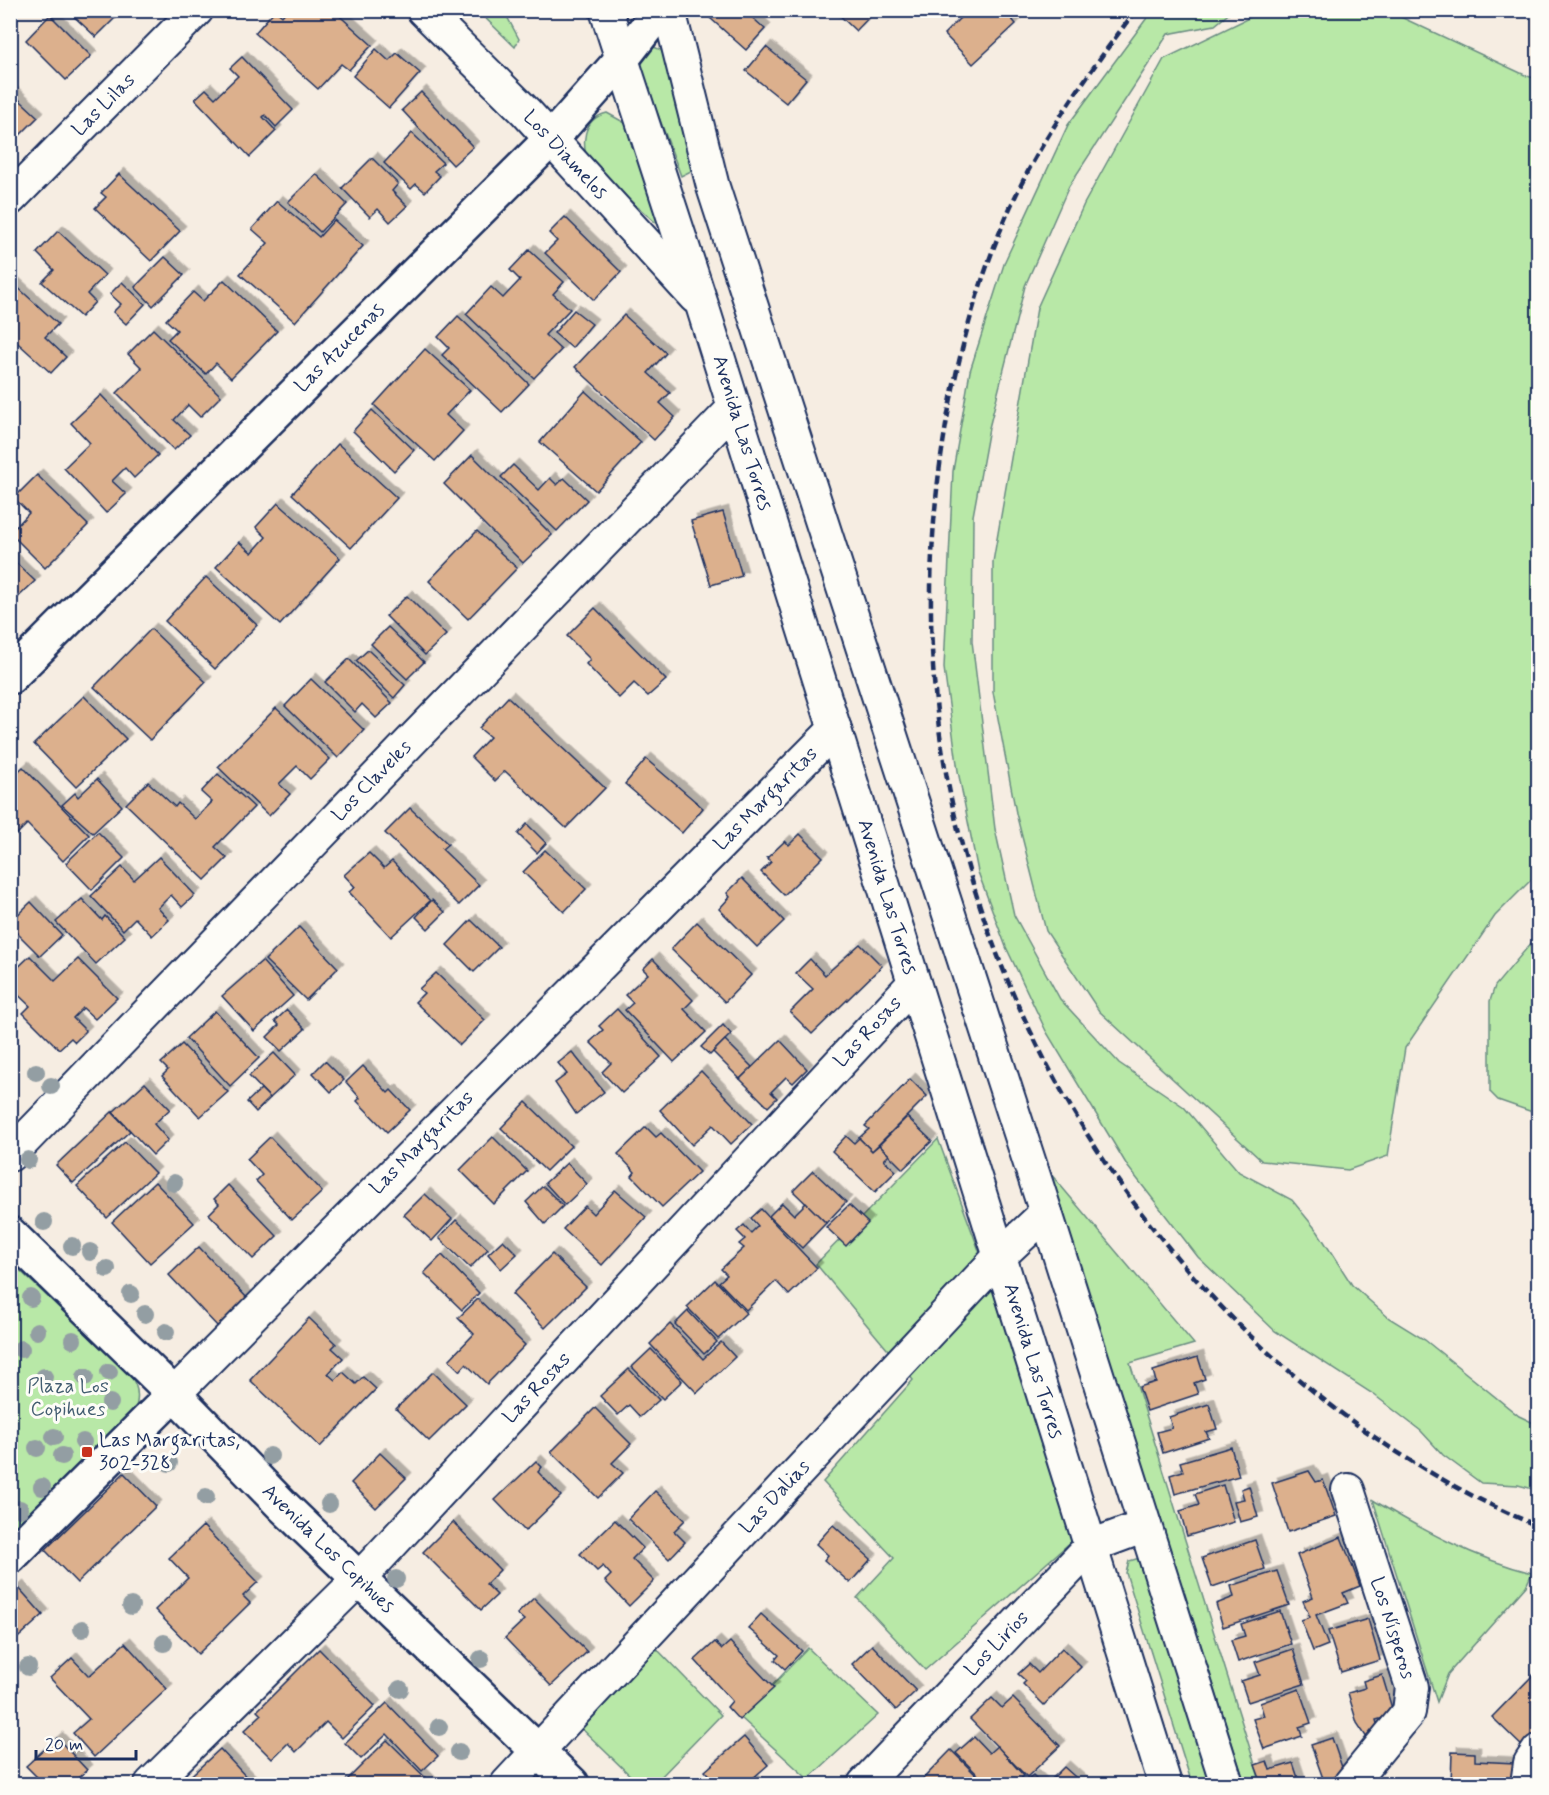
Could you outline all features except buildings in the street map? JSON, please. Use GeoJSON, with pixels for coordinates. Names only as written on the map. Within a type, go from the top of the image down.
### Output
{"type":"FeatureCollection","features":[{"type":"Feature","properties":{"kind":"street","name":"Las Lilas"},"geometry":{"type":"LineString","coordinates":[[10,199],[197,10]]}},
{"type":"Feature","properties":{"kind":"street","name":"Los Diamelos"},"geometry":{"type":"LineString","coordinates":[[423,10],[551,139],[702,305]]}},
{"type":"Feature","properties":{"kind":"street","name":"Avenida Las Torres"},"geometry":{"type":"LineString","coordinates":[[606,10],[702,305],[1000,1256],[1090,1546],[1157,1780]]}},
{"type":"Feature","properties":{"kind":"street","name":"Las Azucenas"},"geometry":{"type":"LineString","coordinates":[[10,677],[551,139],[622,59],[660,10]]}},
{"type":"Feature","properties":{"kind":"street"},"geometry":{"type":"LineString","coordinates":[[669,10],[713,187],[1046,1213],[1227,1785]]}},
{"type":"Feature","properties":{"kind":"street","name":"Los Claveles"},"geometry":{"type":"LineString","coordinates":[[10,1155],[734,408]]}},
{"type":"Feature","properties":{"kind":"street","name":"Las Margaritas"},"geometry":{"type":"LineString","coordinates":[[10,1557],[835,729]]}},
{"type":"Feature","properties":{"kind":"street","name":"Las Rosas"},"geometry":{"type":"LineString","coordinates":[[151,1785],[359,1579],[914,982]]}},
{"type":"Feature","properties":{"kind":"street","name":"Las Dalias"},"geometry":{"type":"LineString","coordinates":[[507,1785],[1000,1256],[1046,1213]]}},
{"type":"Feature","properties":{"kind":"street","name":"Avenida Los Copihues"},"geometry":{"type":"LineString","coordinates":[[10,1234],[174,1394],[282,1505],[572,1785]]}},
{"type":"Feature","properties":{"kind":"street","name":"Los Nísperos"},"geometry":{"type":"LineString","coordinates":[[1348,1490],[1412,1687],[1409,1712],[1350,1785]]}},
{"type":"Feature","properties":{"kind":"street","name":"Los Lirios"},"geometry":{"type":"LineString","coordinates":[[864,1785],[1090,1546],[1145,1526]]}},
{"type":"Feature","properties":{"kind":"street"},"geometry":{"type":"LineString","coordinates":[[1527,1785],[1530,1763],[1539,1751]]}},
{"type":"Feature","properties":{"kind":"green space"},"geometry":{"type":"Polygon","coordinates":[[[478,11],[504,11],[519,39],[515,47],[478,11]]]}},
{"type":"Feature","properties":{"kind":"green space"},"geometry":{"type":"Polygon","coordinates":[[[1152,11],[1232,11],[1215,25],[1168,34],[1069,186],[1025,286],[989,428],[973,516],[972,641],[995,829],[1014,915],[1060,999],[1119,1063],[1184,1107],[1239,1172],[1292,1200],[1318,1232],[1352,1285],[1389,1318],[1425,1340],[1519,1416],[1538,1425],[1538,1495],[1537,1490],[1518,1485],[1481,1483],[1443,1455],[1421,1431],[1373,1394],[1275,1331],[1198,1257],[1128,1167],[1046,1031],[1006,947],[978,872],[958,771],[944,668],[953,471],[970,371],[1005,261],[1068,125],[1152,11]]]}},
{"type":"Feature","properties":{"kind":"green space"},"geometry":{"type":"Polygon","coordinates":[[[1263,11],[1388,11],[1527,76],[1538,79],[1538,873],[1495,916],[1405,1048],[1388,1156],[1348,1170],[1262,1161],[1099,1011],[1046,931],[1016,813],[993,692],[993,562],[1037,308],[1084,204],[1164,59],[1263,11]]]}},
{"type":"Feature","properties":{"kind":"green space"},"geometry":{"type":"Polygon","coordinates":[[[654,47],[661,50],[665,59],[701,166],[681,176],[639,60],[644,49],[654,47]]]}},
{"type":"Feature","properties":{"kind":"green space"},"geometry":{"type":"Polygon","coordinates":[[[607,113],[627,124],[662,228],[589,165],[585,149],[588,127],[599,116],[607,113]]]}},
{"type":"Feature","properties":{"kind":"green space"},"geometry":{"type":"Polygon","coordinates":[[[1538,935],[1538,1114],[1498,1100],[1490,1092],[1490,1001],[1495,986],[1538,935]]]}},
{"type":"Feature","properties":{"kind":"green space"},"geometry":{"type":"Polygon","coordinates":[[[938,1139],[995,1294],[1073,1540],[925,1670],[857,1598],[894,1558],[823,1482],[913,1380],[816,1264],[938,1139]]]}},
{"type":"Feature","properties":{"kind":"green space"},"geometry":{"type":"Polygon","coordinates":[[[1050,1173],[1194,1344],[1130,1363],[1261,1784],[1245,1784],[1050,1173]]]}},
{"type":"Feature","properties":{"kind":"green space","name":"Plaza Los Copihues"},"geometry":{"type":"Polygon","coordinates":[[[10,1261],[129,1374],[137,1388],[138,1397],[134,1412],[16,1528],[11,1529],[10,1261]]]}},
{"type":"Feature","properties":{"kind":"green space"},"geometry":{"type":"Polygon","coordinates":[[[1373,1500],[1470,1552],[1532,1573],[1526,1586],[1448,1674],[1437,1702],[1373,1500]]]}},
{"type":"Feature","properties":{"kind":"green space"},"geometry":{"type":"Polygon","coordinates":[[[1140,1558],[1220,1784],[1192,1784],[1126,1573],[1129,1561],[1140,1558]]]}},
{"type":"Feature","properties":{"kind":"green space"},"geometry":{"type":"Polygon","coordinates":[[[655,1647],[721,1715],[654,1784],[639,1784],[578,1725],[655,1647]]]}},
{"type":"Feature","properties":{"kind":"green space"},"geometry":{"type":"Polygon","coordinates":[[[808,1648],[878,1715],[808,1779],[741,1718],[808,1648]]]}},
{"type":"Feature","properties":{"kind":"railway"},"geometry":{"type":"LineString","coordinates":[[1136,10],[1097,63],[1042,146],[1012,204],[978,293],[947,417],[932,545],[933,673],[940,735],[966,861],[1009,983],[1066,1099],[1138,1208],[1222,1307],[1317,1395],[1423,1468],[1538,1526]]}},
{"type":"Feature","properties":{"kind":"place","name":"Las Margaritas, 302-328"},"geometry":{"type":"Point","coordinates":[87,1452]}}]}
